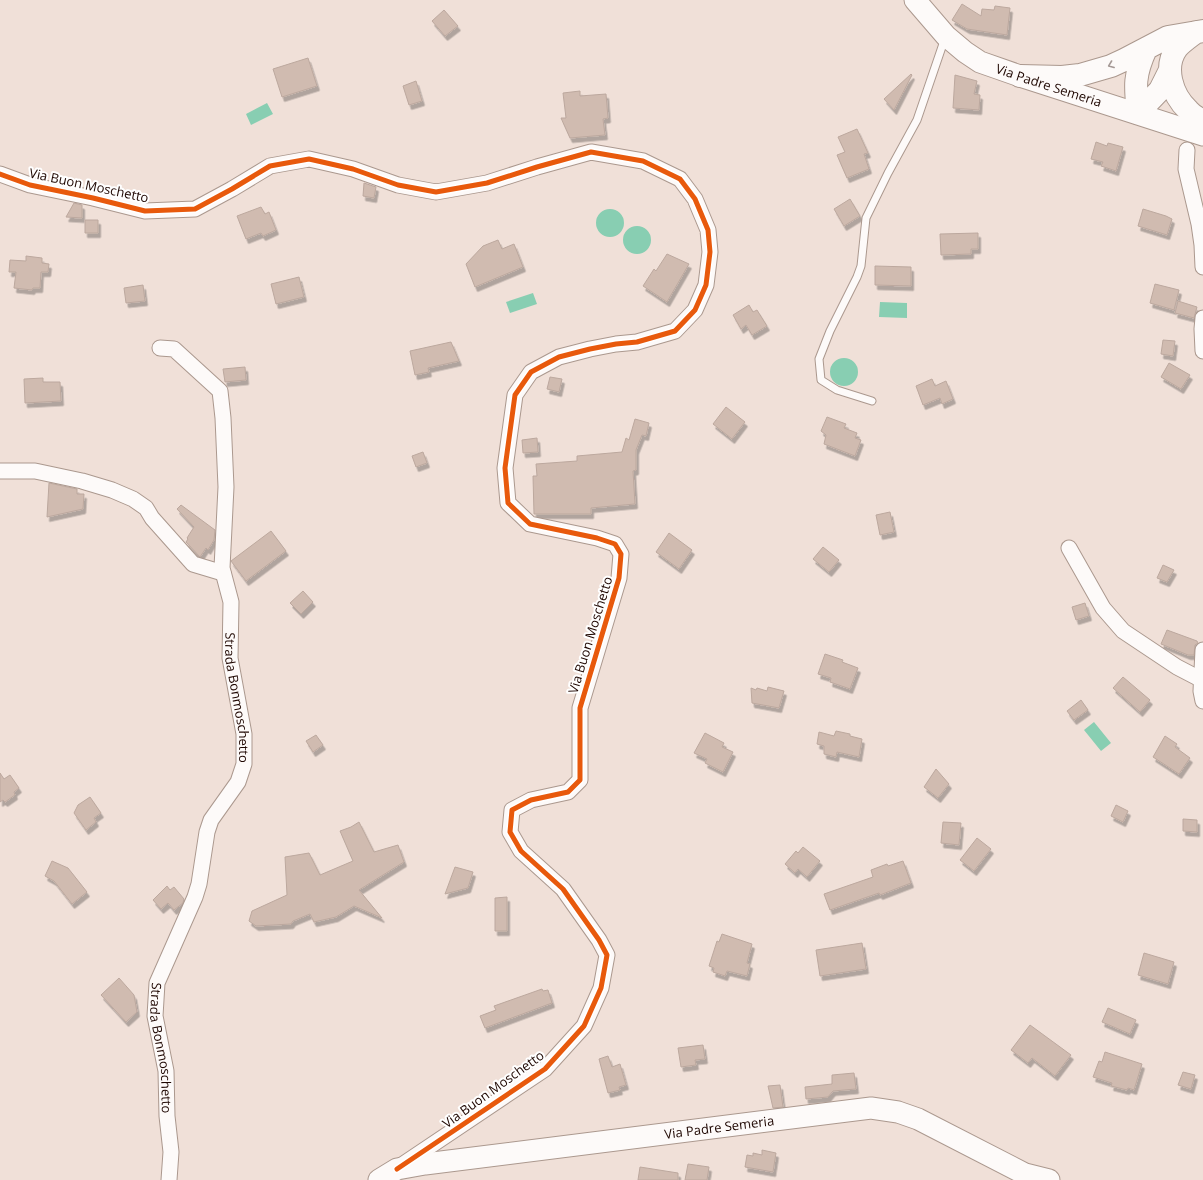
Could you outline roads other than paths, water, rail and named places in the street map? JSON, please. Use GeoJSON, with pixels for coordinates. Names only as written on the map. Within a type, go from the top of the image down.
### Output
{"type":"FeatureCollection","features":[{"type":"Feature","properties":{"kind":"highway"},"geometry":{"type":"LineString","coordinates":[[1020,76],[1062,77],[1080,75],[1111,66],[1168,37],[1200,32]]}},
{"type":"Feature","properties":{"kind":"highway"},"geometry":{"type":"LineString","coordinates":[[1200,32],[1184,41],[1177,49],[1172,58],[1170,70],[1171,80],[1180,101],[1188,111],[1203,121]]}},
{"type":"Feature","properties":{"kind":"highway"},"geometry":{"type":"LineString","coordinates":[[1138,113],[1136,79],[1146,49]]}},
{"type":"Feature","properties":{"kind":"highway"},"geometry":{"type":"LineString","coordinates":[[1138,113],[1160,90],[1170,70]]}},
{"type":"Feature","properties":{"kind":"main road","name":"Via Padre Semeria"},"geometry":{"type":"LineString","coordinates":[[915,0],[946,36],[980,62],[1203,134]]}},
{"type":"Feature","properties":{"kind":"main road","name":"Via Padre Semeria"},"geometry":{"type":"LineString","coordinates":[[379,1180],[397,1169],[425,1164],[871,1108],[898,1112],[918,1119],[1025,1174],[1049,1180]]}},
{"type":"Feature","properties":{"kind":"street"},"geometry":{"type":"LineString","coordinates":[[1187,150],[1186,169],[1199,224],[1203,267]]}},
{"type":"Feature","properties":{"kind":"street","name":"Via Buon Moschetto"},"geometry":{"type":"LineString","coordinates":[[0,174],[30,185],[93,198],[145,211],[195,209],[270,166],[309,159],[353,169],[398,185],[436,192],[487,183],[591,152],[643,161],[680,179],[695,199],[708,230],[710,252],[706,285],[695,310],[674,331],[637,342],[590,348],[559,357],[531,372],[515,395],[505,468],[508,503],[530,524],[597,538],[615,544],[621,554],[619,578],[580,708],[580,780],[568,792],[530,800],[512,810],[510,832],[521,851],[562,889],[599,940],[607,955],[601,988],[584,1026],[545,1069],[397,1169]]}},
{"type":"Feature","properties":{"kind":"street"},"geometry":{"type":"LineString","coordinates":[[1203,318],[1203,351]]}},
{"type":"Feature","properties":{"kind":"street","name":"Strada Bonmoschetto"},"geometry":{"type":"LineString","coordinates":[[160,348],[174,349],[220,390],[223,418],[226,488],[222,561],[223,573],[231,602],[230,658],[244,734],[244,764],[238,782],[211,820],[199,884],[195,897],[157,983],[155,1016],[166,1071],[167,1116],[171,1152],[168,1180]]}},
{"type":"Feature","properties":{"kind":"street"},"geometry":{"type":"LineString","coordinates":[[0,471],[35,471],[75,479],[112,490],[133,499],[146,508],[152,518],[193,564],[223,573]]}},
{"type":"Feature","properties":{"kind":"street"},"geometry":{"type":"LineString","coordinates":[[1069,548],[1103,608],[1123,631],[1177,667],[1202,680]]}},
{"type":"Feature","properties":{"kind":"street"},"geometry":{"type":"LineString","coordinates":[[1203,650],[1201,691],[1203,701]]}},
{"type":"Feature","properties":{"kind":"lane"},"geometry":{"type":"LineString","coordinates":[[872,401],[837,390],[821,380],[819,359],[830,330],[861,266],[866,218],[888,173],[917,120],[946,36]]}}]}
